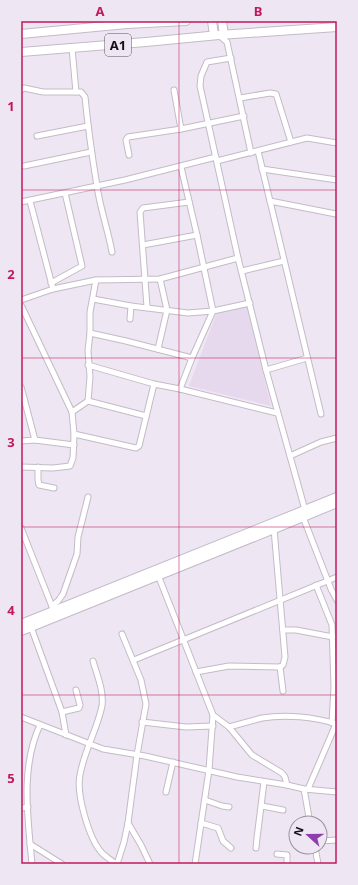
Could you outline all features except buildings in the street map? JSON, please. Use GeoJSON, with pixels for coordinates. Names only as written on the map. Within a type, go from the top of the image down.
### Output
{"type":"FeatureCollection","features":[{"type":"Feature","properties":{"kind":"main road","name":"A1"},"geometry":{"type":"LineString","coordinates":[[21,34],[118,23],[186,21]]}},
{"type":"Feature","properties":{"kind":"main road"},"geometry":{"type":"LineString","coordinates":[[212,21],[219,35]]}},
{"type":"Feature","properties":{"kind":"main road"},"geometry":{"type":"LineString","coordinates":[[219,35],[222,21]]}},
{"type":"Feature","properties":{"kind":"main road","name":"A1"},"geometry":{"type":"LineString","coordinates":[[21,52],[219,35],[337,27]]}},
{"type":"Feature","properties":{"kind":"main road"},"geometry":{"type":"LineString","coordinates":[[21,631],[31,627],[54,611],[158,575],[274,530],[337,497]]}},
{"type":"Feature","properties":{"kind":"main road"},"geometry":{"type":"LineString","coordinates":[[21,624],[304,513],[337,503]]}},
{"type":"Feature","properties":{"kind":"street"},"geometry":{"type":"LineString","coordinates":[[219,35],[228,42],[251,152]]}},
{"type":"Feature","properties":{"kind":"street"},"geometry":{"type":"LineString","coordinates":[[72,48],[76,92]]}},
{"type":"Feature","properties":{"kind":"street"},"geometry":{"type":"LineString","coordinates":[[231,58],[207,62],[200,76],[200,86],[238,258],[277,413],[290,456],[304,513],[327,581],[337,600]]}},
{"type":"Feature","properties":{"kind":"street"},"geometry":{"type":"LineString","coordinates":[[21,90],[24,88],[43,92],[80,92],[85,96],[96,185],[112,252]]}},
{"type":"Feature","properties":{"kind":"street"},"geometry":{"type":"LineString","coordinates":[[174,90],[181,129]]}},
{"type":"Feature","properties":{"kind":"street"},"geometry":{"type":"LineString","coordinates":[[240,98],[270,93],[276,94],[291,142]]}},
{"type":"Feature","properties":{"kind":"street"},"geometry":{"type":"LineString","coordinates":[[129,155],[126,140],[128,137],[181,129],[244,116]]}},
{"type":"Feature","properties":{"kind":"street"},"geometry":{"type":"LineString","coordinates":[[37,136],[88,126]]}},
{"type":"Feature","properties":{"kind":"street"},"geometry":{"type":"LineString","coordinates":[[21,202],[258,151],[307,138],[337,143]]}},
{"type":"Feature","properties":{"kind":"street"},"geometry":{"type":"LineString","coordinates":[[258,151],[321,414]]}},
{"type":"Feature","properties":{"kind":"street"},"geometry":{"type":"LineString","coordinates":[[24,166],[91,152]]}},
{"type":"Feature","properties":{"kind":"street"},"geometry":{"type":"LineString","coordinates":[[180,389],[213,311],[181,167]]}},
{"type":"Feature","properties":{"kind":"street"},"geometry":{"type":"LineString","coordinates":[[262,169],[337,180]]}},
{"type":"Feature","properties":{"kind":"street"},"geometry":{"type":"LineString","coordinates":[[51,283],[82,266],[65,193]]}},
{"type":"Feature","properties":{"kind":"street"},"geometry":{"type":"LineString","coordinates":[[30,201],[53,289]]}},
{"type":"Feature","properties":{"kind":"street"},"geometry":{"type":"LineString","coordinates":[[270,201],[336,214]]}},
{"type":"Feature","properties":{"kind":"street"},"geometry":{"type":"LineString","coordinates":[[147,307],[140,212],[143,208],[189,202]]}},
{"type":"Feature","properties":{"kind":"street"},"geometry":{"type":"LineString","coordinates":[[143,245],[197,235]]}},
{"type":"Feature","properties":{"kind":"street"},"geometry":{"type":"LineString","coordinates":[[21,300],[53,289],[96,280],[160,279],[238,258]]}},
{"type":"Feature","properties":{"kind":"street"},"geometry":{"type":"LineString","coordinates":[[242,271],[284,261]]}},
{"type":"Feature","properties":{"kind":"street"},"geometry":{"type":"LineString","coordinates":[[158,349],[167,310],[160,279]]}},
{"type":"Feature","properties":{"kind":"street"},"geometry":{"type":"LineString","coordinates":[[88,402],[90,377],[88,365],[88,343],[90,333],[90,312],[96,280]]}},
{"type":"Feature","properties":{"kind":"street"},"geometry":{"type":"LineString","coordinates":[[93,299],[188,314],[250,304]]}},
{"type":"Feature","properties":{"kind":"street"},"geometry":{"type":"LineString","coordinates":[[21,305],[72,412],[74,434],[73,458],[70,466],[54,468],[21,467]]}},
{"type":"Feature","properties":{"kind":"street"},"geometry":{"type":"LineString","coordinates":[[130,319],[131,306]]}},
{"type":"Feature","properties":{"kind":"street"},"geometry":{"type":"LineString","coordinates":[[90,333],[192,358]]}},
{"type":"Feature","properties":{"kind":"street"},"geometry":{"type":"LineString","coordinates":[[266,370],[307,358]]}},
{"type":"Feature","properties":{"kind":"street"},"geometry":{"type":"LineString","coordinates":[[88,365],[154,384],[277,413]]}},
{"type":"Feature","properties":{"kind":"street"},"geometry":{"type":"LineString","coordinates":[[74,434],[136,448],[139,446],[154,384]]}},
{"type":"Feature","properties":{"kind":"street"},"geometry":{"type":"LineString","coordinates":[[21,387],[36,440]]}},
{"type":"Feature","properties":{"kind":"street"},"geometry":{"type":"LineString","coordinates":[[72,412],[88,402],[146,416]]}},
{"type":"Feature","properties":{"kind":"street"},"geometry":{"type":"LineString","coordinates":[[290,456],[321,442],[337,438]]}},
{"type":"Feature","properties":{"kind":"street"},"geometry":{"type":"LineString","coordinates":[[21,441],[36,440],[74,445]]}},
{"type":"Feature","properties":{"kind":"street"},"geometry":{"type":"LineString","coordinates":[[38,467],[39,485],[54,488]]}},
{"type":"Feature","properties":{"kind":"street"},"geometry":{"type":"LineString","coordinates":[[54,611],[63,594],[77,554],[78,537],[88,497]]}},
{"type":"Feature","properties":{"kind":"street"},"geometry":{"type":"LineString","coordinates":[[21,528],[54,611]]}},
{"type":"Feature","properties":{"kind":"street"},"geometry":{"type":"LineString","coordinates":[[274,530],[285,657],[283,665],[280,667],[283,691]]}},
{"type":"Feature","properties":{"kind":"street"},"geometry":{"type":"LineString","coordinates":[[158,575],[213,715],[209,770],[195,864]]}},
{"type":"Feature","properties":{"kind":"street"},"geometry":{"type":"LineString","coordinates":[[134,660],[182,639],[337,577]]}},
{"type":"Feature","properties":{"kind":"street"},"geometry":{"type":"LineString","coordinates":[[309,815],[306,789],[335,724],[336,686],[333,637],[330,620],[316,585]]}},
{"type":"Feature","properties":{"kind":"street"},"geometry":{"type":"LineString","coordinates":[[31,627],[62,712],[66,735]]}},
{"type":"Feature","properties":{"kind":"street"},"geometry":{"type":"LineString","coordinates":[[283,630],[300,630],[333,637]]}},
{"type":"Feature","properties":{"kind":"street"},"geometry":{"type":"LineString","coordinates":[[92,661],[101,690],[102,706],[79,776],[79,785],[85,814],[93,840],[102,854],[117,864],[128,823],[146,699],[134,660],[122,634]]}},
{"type":"Feature","properties":{"kind":"street"},"geometry":{"type":"LineString","coordinates":[[196,672],[229,666],[280,667]]}},
{"type":"Feature","properties":{"kind":"street"},"geometry":{"type":"LineString","coordinates":[[62,712],[79,708],[80,705],[76,690]]}},
{"type":"Feature","properties":{"kind":"street"},"geometry":{"type":"LineString","coordinates":[[213,715],[229,727],[252,754],[282,773],[288,784]]}},
{"type":"Feature","properties":{"kind":"street"},"geometry":{"type":"LineString","coordinates":[[21,717],[89,745],[113,752],[173,762],[264,782],[288,784],[306,789],[337,792]]}},
{"type":"Feature","properties":{"kind":"street"},"geometry":{"type":"LineString","coordinates":[[229,727],[262,718],[277,717],[310,719],[335,724]]}},
{"type":"Feature","properties":{"kind":"street"},"geometry":{"type":"LineString","coordinates":[[142,722],[186,727],[213,726]]}},
{"type":"Feature","properties":{"kind":"street"},"geometry":{"type":"LineString","coordinates":[[32,864],[28,807],[29,756],[32,742],[40,725]]}},
{"type":"Feature","properties":{"kind":"street"},"geometry":{"type":"LineString","coordinates":[[166,792],[173,762]]}},
{"type":"Feature","properties":{"kind":"street"},"geometry":{"type":"LineString","coordinates":[[256,848],[264,782]]}},
{"type":"Feature","properties":{"kind":"street"},"geometry":{"type":"LineString","coordinates":[[205,800],[229,807]]}},
{"type":"Feature","properties":{"kind":"street"},"geometry":{"type":"LineString","coordinates":[[262,806],[283,810]]}},
{"type":"Feature","properties":{"kind":"street"},"geometry":{"type":"LineString","coordinates":[[21,808],[28,807]]}},
{"type":"Feature","properties":{"kind":"street"},"geometry":{"type":"LineString","coordinates":[[201,822],[218,828],[223,841],[231,848]]}},
{"type":"Feature","properties":{"kind":"street"},"geometry":{"type":"LineString","coordinates":[[128,823],[141,844],[150,864]]}},
{"type":"Feature","properties":{"kind":"street"},"geometry":{"type":"LineString","coordinates":[[30,844],[62,864]]}},
{"type":"Feature","properties":{"kind":"street"},"geometry":{"type":"LineString","coordinates":[[277,854],[286,855],[287,864]]}},
{"type":"Feature","properties":{"kind":"shaded area"},"geometry":{"type":"Polygon","coordinates":[[[247,307],[271,406],[189,386],[217,312],[247,307]]]}}]}
